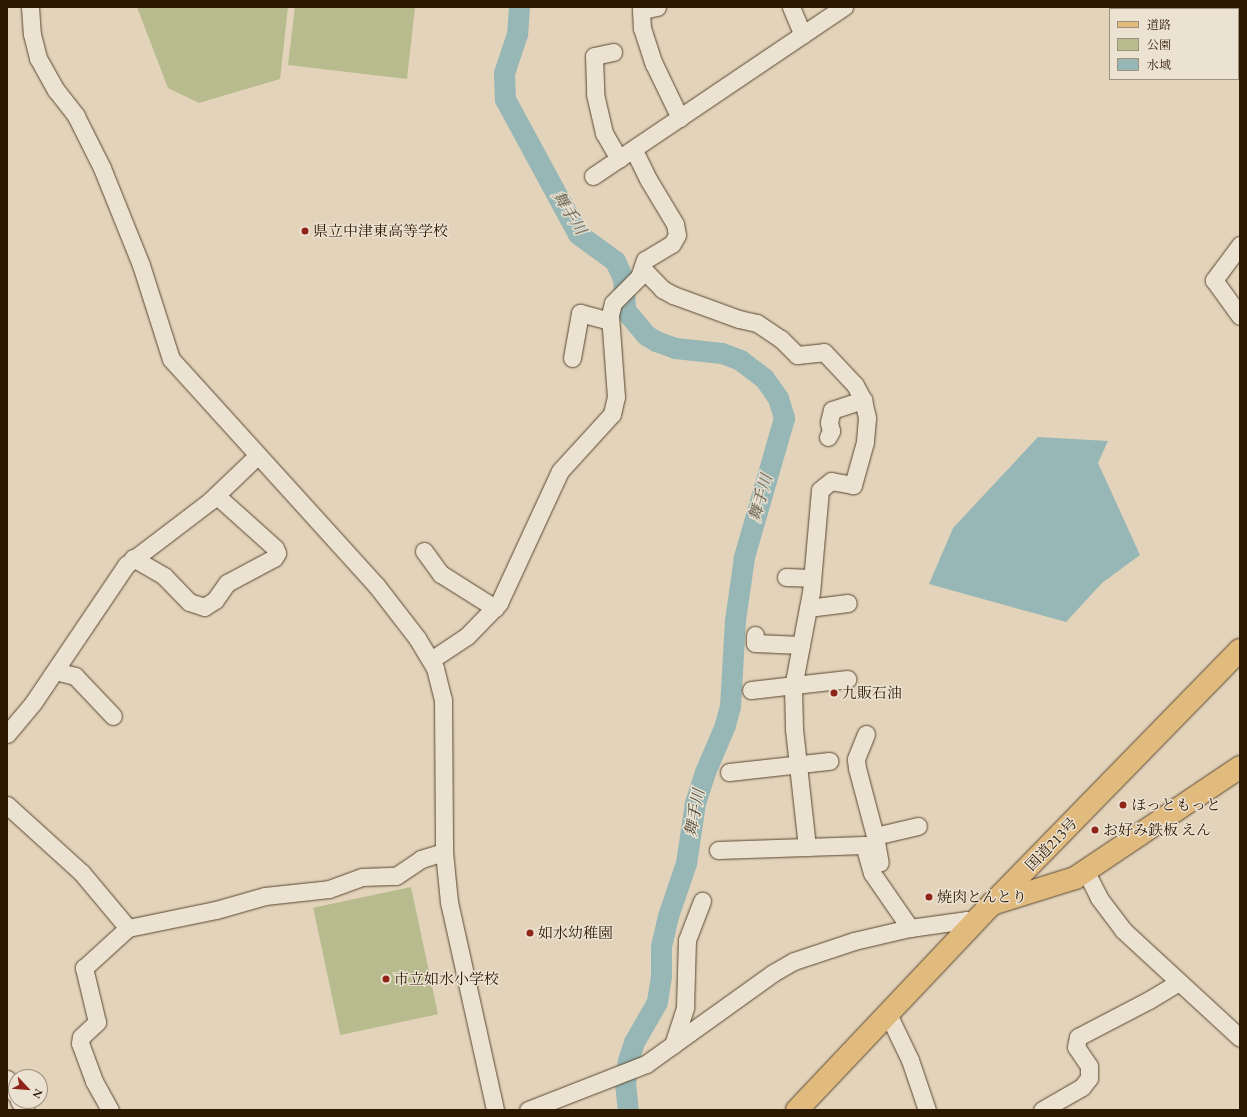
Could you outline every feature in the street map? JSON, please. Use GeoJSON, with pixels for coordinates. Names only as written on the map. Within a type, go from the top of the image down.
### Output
{"type":"FeatureCollection","features":[{"type":"Feature","properties":{"kind":"main road","name":"国道213号"},"geometry":{"type":"LineString","coordinates":[[797,1110],[992,904],[1240,650]]}},
{"type":"Feature","properties":{"kind":"main road"},"geometry":{"type":"LineString","coordinates":[[992,904],[1053,886],[1086,872],[1240,767]]}},
{"type":"Feature","properties":{"kind":"street"},"geometry":{"type":"LineString","coordinates":[[30,7],[33,39],[38,58],[56,90],[79,120],[102,168],[141,265],[171,360],[386,596],[431,660],[438,675],[443,699],[444,852],[449,902],[495,1110]]}},
{"type":"Feature","properties":{"kind":"street"},"geometry":{"type":"LineString","coordinates":[[657,7],[641,10],[642,28],[654,64],[680,118]]}},
{"type":"Feature","properties":{"kind":"street"},"geometry":{"type":"LineString","coordinates":[[791,7],[803,35]]}},
{"type":"Feature","properties":{"kind":"street"},"geometry":{"type":"LineString","coordinates":[[593,176],[634,150],[844,7]]}},
{"type":"Feature","properties":{"kind":"street"},"geometry":{"type":"LineString","coordinates":[[613,52],[594,56],[595,94],[604,133],[619,159]]}},
{"type":"Feature","properties":{"kind":"street"},"geometry":{"type":"LineString","coordinates":[[431,660],[467,636],[495,608],[560,471],[612,414],[616,397],[610,320],[613,303],[633,283],[643,269],[648,257],[672,244],[677,230],[634,150]]}},
{"type":"Feature","properties":{"kind":"street"},"geometry":{"type":"LineString","coordinates":[[1240,245],[1214,280],[1240,316]]}},
{"type":"Feature","properties":{"kind":"street"},"geometry":{"type":"LineString","coordinates":[[643,269],[662,289],[673,295],[739,319],[757,322],[781,339],[797,355],[824,352],[855,385],[863,400],[867,418],[865,442],[853,485],[831,480],[820,490],[808,608],[793,685],[797,765],[807,846]]}},
{"type":"Feature","properties":{"kind":"street"},"geometry":{"type":"LineString","coordinates":[[572,358],[580,313],[610,320]]}},
{"type":"Feature","properties":{"kind":"street"},"geometry":{"type":"LineString","coordinates":[[828,437],[831,431],[829,422],[832,410],[863,400]]}},
{"type":"Feature","properties":{"kind":"street"},"geometry":{"type":"LineString","coordinates":[[7,734],[55,671],[108,589],[133,558],[216,495],[258,455]]}},
{"type":"Feature","properties":{"kind":"street"},"geometry":{"type":"LineString","coordinates":[[133,558],[164,576],[189,602],[204,607],[215,600],[227,582],[274,558],[278,553],[275,548],[216,495]]}},
{"type":"Feature","properties":{"kind":"street"},"geometry":{"type":"LineString","coordinates":[[424,551],[440,574],[495,608]]}},
{"type":"Feature","properties":{"kind":"street"},"geometry":{"type":"LineString","coordinates":[[786,577],[812,578]]}},
{"type":"Feature","properties":{"kind":"street"},"geometry":{"type":"LineString","coordinates":[[808,608],[848,603]]}},
{"type":"Feature","properties":{"kind":"street"},"geometry":{"type":"LineString","coordinates":[[755,634],[754,643],[801,645]]}},
{"type":"Feature","properties":{"kind":"street"},"geometry":{"type":"LineString","coordinates":[[55,671],[75,676],[113,716]]}},
{"type":"Feature","properties":{"kind":"street"},"geometry":{"type":"LineString","coordinates":[[751,690],[847,679]]}},
{"type":"Feature","properties":{"kind":"street"},"geometry":{"type":"LineString","coordinates":[[866,734],[856,759],[856,768],[875,836],[880,862],[877,881]]}},
{"type":"Feature","properties":{"kind":"street"},"geometry":{"type":"LineString","coordinates":[[729,772],[829,761]]}},
{"type":"Feature","properties":{"kind":"street"},"geometry":{"type":"LineString","coordinates":[[7,805],[81,872],[128,928]]}},
{"type":"Feature","properties":{"kind":"street"},"geometry":{"type":"LineString","coordinates":[[875,836],[918,826]]}},
{"type":"Feature","properties":{"kind":"street"},"geometry":{"type":"LineString","coordinates":[[718,850],[864,844],[868,851],[869,866],[877,881],[910,928]]}},
{"type":"Feature","properties":{"kind":"street"},"geometry":{"type":"LineString","coordinates":[[110,1110],[94,1081],[80,1043],[81,1037],[97,1022],[84,968],[128,928],[216,910],[265,896],[329,889],[362,877],[396,876],[421,859],[444,852]]}},
{"type":"Feature","properties":{"kind":"street"},"geometry":{"type":"LineString","coordinates":[[1086,872],[1112,917],[1179,982],[1240,1038]]}},
{"type":"Feature","properties":{"kind":"street"},"geometry":{"type":"LineString","coordinates":[[673,1045],[685,1007],[687,940],[702,901]]}},
{"type":"Feature","properties":{"kind":"street"},"geometry":{"type":"LineString","coordinates":[[528,1110],[638,1068],[673,1045],[784,965],[854,941],[910,928],[967,920],[975,922]]}},
{"type":"Feature","properties":{"kind":"street"},"geometry":{"type":"LineString","coordinates":[[1042,1110],[1082,1087],[1089,1078],[1089,1066],[1076,1048],[1078,1037],[1149,1000],[1179,982]]}},
{"type":"Feature","properties":{"kind":"street"},"geometry":{"type":"LineString","coordinates":[[888,1014],[910,1060],[927,1110]]}},
{"type":"Feature","properties":{"kind":"green space"},"geometry":{"type":"Polygon","coordinates":[[[137,7],[288,7],[280,79],[199,103],[168,88],[137,7]]]}},
{"type":"Feature","properties":{"kind":"green space"},"geometry":{"type":"Polygon","coordinates":[[[295,7],[415,7],[407,79],[288,65],[295,7]]]}},
{"type":"Feature","properties":{"kind":"green space"},"geometry":{"type":"Polygon","coordinates":[[[411,887],[438,1014],[340,1035],[313,908],[411,887]]]}},
{"type":"Feature","properties":{"kind":"water"},"geometry":{"type":"Polygon","coordinates":[[[1038,437],[1108,441],[1098,463],[1140,555],[1102,583],[1066,622],[929,584],[953,528],[1038,437]]]}},
{"type":"Feature","properties":{"kind":"waterway","name":"舞手川"},"geometry":{"type":"LineString","coordinates":[[519,7],[517,34],[504,73],[505,99],[578,234],[615,261],[623,278],[625,310],[646,335],[656,341],[675,348],[722,353],[740,360],[764,378],[778,398],[784,418],[744,557],[735,620],[730,706],[725,725],[705,772],[695,803],[686,863],[668,916],[661,946],[661,976],[657,1002],[634,1042],[628,1060],[625,1083],[628,1110]]}},
{"type":"Feature","properties":{"kind":"place","name":"県立中津東高等学校"},"geometry":{"type":"Point","coordinates":[305,231]}},
{"type":"Feature","properties":{"kind":"place","name":"九販石油"},"geometry":{"type":"Point","coordinates":[834,693]}},
{"type":"Feature","properties":{"kind":"place","name":"ほっともっと"},"geometry":{"type":"Point","coordinates":[1123,805]}},
{"type":"Feature","properties":{"kind":"place","name":"お好み鉄板 えん"},"geometry":{"type":"Point","coordinates":[1095,830]}},
{"type":"Feature","properties":{"kind":"place","name":"焼肉とんとり"},"geometry":{"type":"Point","coordinates":[929,897]}},
{"type":"Feature","properties":{"kind":"place","name":"如水幼稚園"},"geometry":{"type":"Point","coordinates":[530,933]}},
{"type":"Feature","properties":{"kind":"place","name":"市立如水小学校"},"geometry":{"type":"Point","coordinates":[386,979]}}]}
